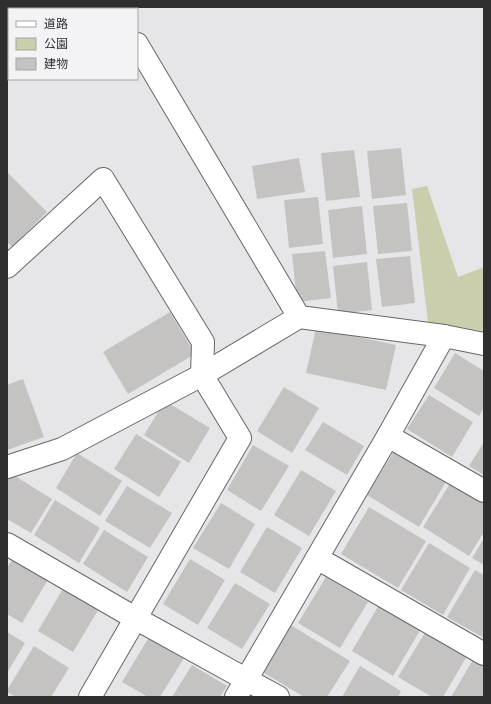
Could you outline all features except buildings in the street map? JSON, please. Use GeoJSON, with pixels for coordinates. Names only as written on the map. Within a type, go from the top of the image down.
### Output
{"type":"FeatureCollection","features":[{"type":"Feature","properties":{"kind":"street"},"geometry":{"type":"LineString","coordinates":[[138,46],[298,318]]}},
{"type":"Feature","properties":{"kind":"street"},"geometry":{"type":"LineString","coordinates":[[7,267],[103,179],[203,342],[202,376],[240,438],[90,697]]}},
{"type":"Feature","properties":{"kind":"street"},"geometry":{"type":"LineString","coordinates":[[7,467],[62,449],[202,376],[298,318],[444,336],[484,344]]}},
{"type":"Feature","properties":{"kind":"street"},"geometry":{"type":"LineString","coordinates":[[241,688],[388,436],[444,336]]}},
{"type":"Feature","properties":{"kind":"street"},"geometry":{"type":"LineString","coordinates":[[388,436],[484,491]]}},
{"type":"Feature","properties":{"kind":"street"},"geometry":{"type":"LineString","coordinates":[[7,544],[135,618],[241,688],[278,697]]}},
{"type":"Feature","properties":{"kind":"street"},"geometry":{"type":"LineString","coordinates":[[317,558],[484,654]]}},
{"type":"Feature","properties":{"kind":"green space"},"geometry":{"type":"Polygon","coordinates":[[[427,186],[458,277],[484,267],[484,331],[428,322],[412,189],[427,186]]]}}]}
